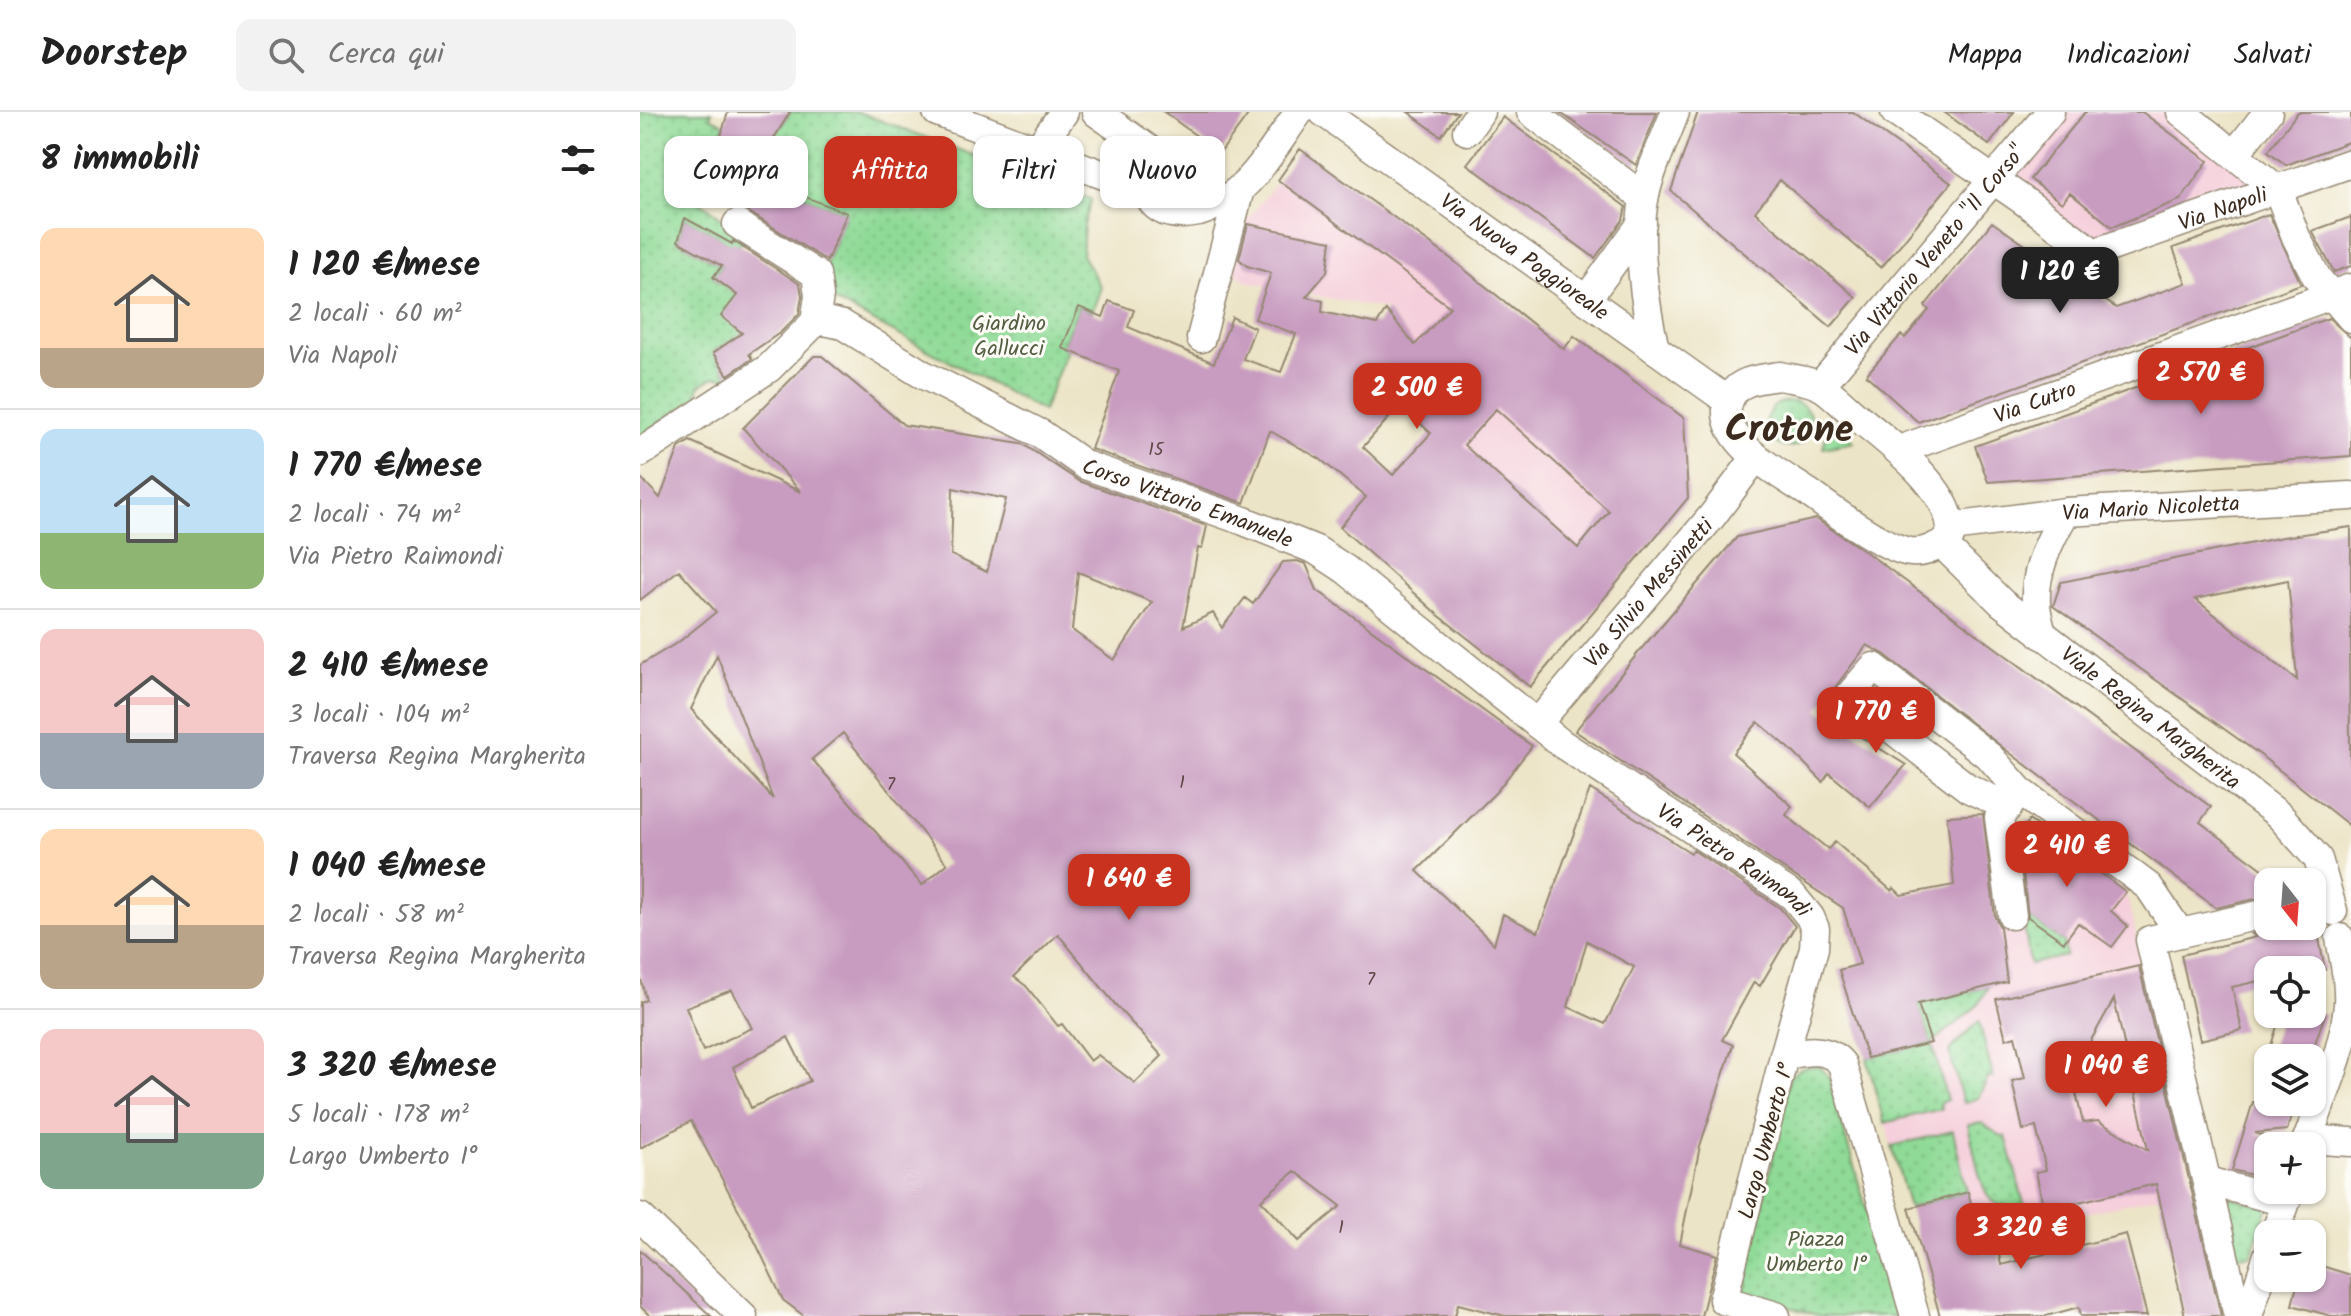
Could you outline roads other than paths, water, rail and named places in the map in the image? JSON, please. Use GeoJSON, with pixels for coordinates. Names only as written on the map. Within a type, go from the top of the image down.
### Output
{"type":"FeatureCollection","features":[{"type":"Feature","properties":{"kind":"street"},"geometry":{"type":"LineString","coordinates":[[937,112],[1003,136]]}},
{"type":"Feature","properties":{"kind":"street"},"geometry":{"type":"LineString","coordinates":[[1038,136],[1064,112]]}},
{"type":"Feature","properties":{"kind":"street"},"geometry":{"type":"LineString","coordinates":[[1096,112],[1130,136]]}},
{"type":"Feature","properties":{"kind":"street"},"geometry":{"type":"LineString","coordinates":[[1225,199],[1240,189],[1299,112]]}},
{"type":"Feature","properties":{"kind":"street","name":"Via Nuova Poggioreale"},"geometry":{"type":"LineString","coordinates":[[1323,112],[1728,401]]}},
{"type":"Feature","properties":{"kind":"street"},"geometry":{"type":"LineString","coordinates":[[1531,112],[1643,210],[1647,316],[1655,349]]}},
{"type":"Feature","properties":{"kind":"street"},"geometry":{"type":"LineString","coordinates":[[1586,300],[1643,210],[1675,112]]}},
{"type":"Feature","properties":{"kind":"street"},"geometry":{"type":"LineString","coordinates":[[1895,112],[1993,180]]}},
{"type":"Feature","properties":{"kind":"street","name":"Via Vittorio Veneto \"Il Corso\""},"geometry":{"type":"LineString","coordinates":[[1820,386],[2050,112]]}},
{"type":"Feature","properties":{"kind":"street"},"geometry":{"type":"LineString","coordinates":[[2181,112],[2278,190],[2296,237],[2317,278],[2341,292],[2351,318]]}},
{"type":"Feature","properties":{"kind":"street"},"geometry":{"type":"LineString","coordinates":[[2234,155],[2268,112]]}},
{"type":"Feature","properties":{"kind":"street","name":"Via Napoli"},"geometry":{"type":"LineString","coordinates":[[1993,180],[2094,253],[2351,163]]}},
{"type":"Feature","properties":{"kind":"street"},"geometry":{"type":"LineString","coordinates":[[1201,338],[1240,189]]}},
{"type":"Feature","properties":{"kind":"street"},"geometry":{"type":"LineString","coordinates":[[1157,208],[1173,214],[1211,208]]}},
{"type":"Feature","properties":{"kind":"street"},"geometry":{"type":"LineString","coordinates":[[640,453],[769,368],[815,322],[819,296],[816,274],[737,224]]}},
{"type":"Feature","properties":{"kind":"street","name":"Via Cutro"},"geometry":{"type":"LineString","coordinates":[[1899,450],[2341,292]]}},
{"type":"Feature","properties":{"kind":"street","name":"Corso Vittorio Emanuele"},"geometry":{"type":"LineString","coordinates":[[815,322],[843,325],[922,374],[1041,434],[1085,465],[1316,550],[1345,569],[1537,724]]}},
{"type":"Feature","properties":{"kind":"street"},"geometry":{"type":"LineString","coordinates":[[1728,401],[1738,386],[1753,380],[1780,376],[1820,386]]}},
{"type":"Feature","properties":{"kind":"street","name":"Viale Regina Margherita"},"geometry":{"type":"LineString","coordinates":[[1820,386],[1899,450],[1930,484],[1947,512],[1947,535],[2002,603],[2279,815],[2318,859],[2336,915],[2345,964],[2348,1010],[2346,1044],[2310,1132]]}},
{"type":"Feature","properties":{"kind":"street","name":"Via Mario Nicoletta"},"geometry":{"type":"LineString","coordinates":[[1728,401],[1726,417],[1732,433],[1756,457],[1875,537],[1910,552],[1926,551],[1947,535],[2066,512],[2351,496]]}},
{"type":"Feature","properties":{"kind":"street","name":"Via Silvio Messinetti"},"geometry":{"type":"LineString","coordinates":[[1537,724],[1713,515],[1756,457]]}},
{"type":"Feature","properties":{"kind":"street"},"geometry":{"type":"LineString","coordinates":[[2042,635],[2036,604],[2037,584],[2050,538],[2066,512]]}},
{"type":"Feature","properties":{"kind":"street"},"geometry":{"type":"LineString","coordinates":[[2014,799],[1990,757],[1874,667],[1849,696],[1968,788],[2014,799],[2149,887],[2180,933]]}},
{"type":"Feature","properties":{"kind":"street","name":"Via Pietro Raimondi"},"geometry":{"type":"LineString","coordinates":[[1537,724],[1580,757],[1792,895],[1810,917],[1815,929],[1814,948],[1784,1056]]}},
{"type":"Feature","properties":{"kind":"street"},"geometry":{"type":"LineString","coordinates":[[2012,915],[1999,818],[2014,799]]}},
{"type":"Feature","properties":{"kind":"street"},"geometry":{"type":"LineString","coordinates":[[2238,1316],[2150,940],[2254,916]]}},
{"type":"Feature","properties":{"kind":"street","name":"Largo Umberto I°"},"geometry":{"type":"LineString","coordinates":[[1776,1316],[1723,1300],[1784,1056],[1813,1051],[1836,1056],[1842,1064],[1915,1316]]}},
{"type":"Feature","properties":{"kind":"street"},"geometry":{"type":"LineString","coordinates":[[2326,1143],[2351,1142]]}},
{"type":"Feature","properties":{"kind":"street"},"geometry":{"type":"LineString","coordinates":[[2207,1181],[2254,1190]]}},
{"type":"Feature","properties":{"kind":"street"},"geometry":{"type":"LineString","coordinates":[[640,1217],[743,1316]]}},
{"type":"Feature","properties":{"kind":"street"},"geometry":{"type":"LineString","coordinates":[[2248,1316],[2256,1292]]}},
{"type":"Feature","properties":{"kind":"district","name":"Crotone"},"geometry":{"type":"Point","coordinates":[1789,428]}},
{"type":"Feature","properties":{"kind":"park label","name":"Giardino Gallucci"},"geometry":{"type":"Point","coordinates":[1009,334]}},
{"type":"Feature","properties":{"kind":"park label","name":"Piazza Umberto I°"},"geometry":{"type":"Point","coordinates":[1816,1250]}}]}
